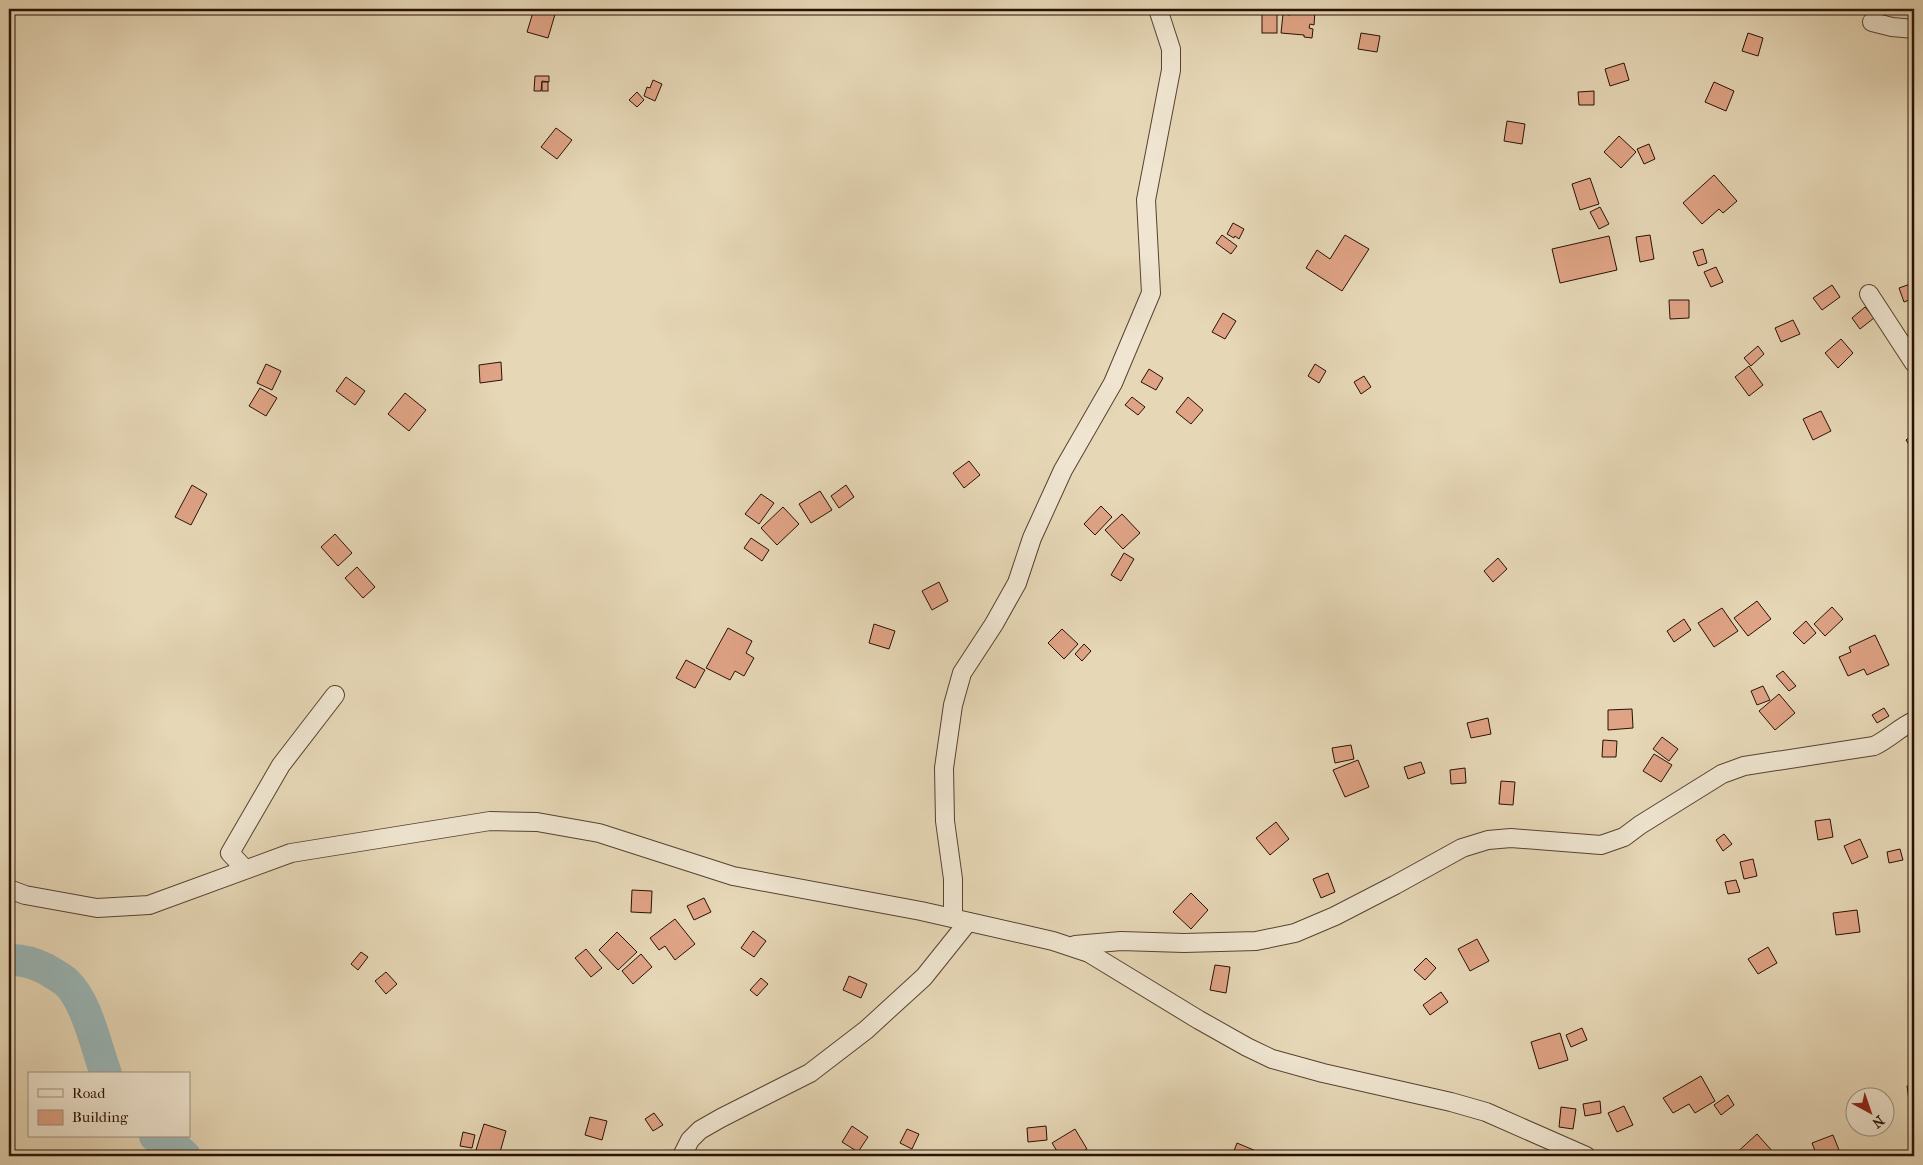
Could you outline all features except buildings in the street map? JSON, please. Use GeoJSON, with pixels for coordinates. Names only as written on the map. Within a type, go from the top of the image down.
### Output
{"type":"FeatureCollection","features":[{"type":"Feature","properties":{"kind":"street"},"geometry":{"type":"LineString","coordinates":[[682,1156],[690,1140],[700,1130],[810,1072],[866,1030],[924,977],[961,920],[945,821],[944,768],[953,705],[962,673],[994,624],[1016,583],[1032,538],[1063,470],[1113,383],[1151,293],[1146,200],[1172,70],[1171,50],[1158,9]]}},
{"type":"Feature","properties":{"kind":"street"},"geometry":{"type":"LineString","coordinates":[[1872,22],[1892,27],[1914,29]]}},
{"type":"Feature","properties":{"kind":"street"},"geometry":{"type":"LineString","coordinates":[[1869,294],[1914,363]]}},
{"type":"Feature","properties":{"kind":"street"},"geometry":{"type":"LineString","coordinates":[[245,869],[230,853],[281,765],[334,695]]}},
{"type":"Feature","properties":{"kind":"street"},"geometry":{"type":"LineString","coordinates":[[1070,946],[1121,941],[1184,943],[1256,942],[1295,933],[1396,886],[1462,848],[1488,840],[1511,838],[1600,845],[1612,842],[1624,837],[1640,824],[1722,774],[1744,766],[1874,746],[1904,726],[1914,722]]}},
{"type":"Feature","properties":{"kind":"street"},"geometry":{"type":"LineString","coordinates":[[9,889],[25,894],[97,908],[149,905],[291,853],[490,821],[537,822],[599,832],[733,876],[961,920],[1053,940],[1089,953],[1207,1025],[1272,1059],[1486,1112],[1586,1156]]}},
{"type":"Feature","properties":{"kind":"waterway"},"geometry":{"type":"LineString","coordinates":[[9,960],[24,961],[42,967],[64,980],[73,990],[85,1012],[105,1072]]}},
{"type":"Feature","properties":{"kind":"waterway"},"geometry":{"type":"LineString","coordinates":[[159,1138],[174,1146],[185,1156]]}}]}
